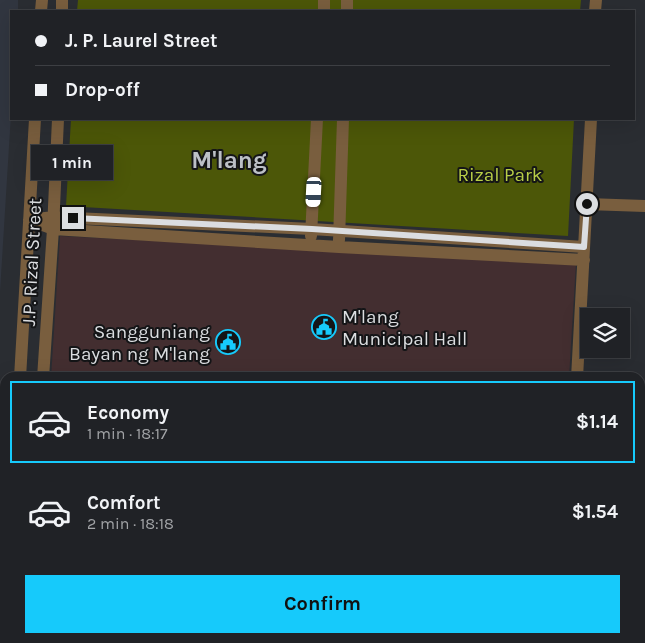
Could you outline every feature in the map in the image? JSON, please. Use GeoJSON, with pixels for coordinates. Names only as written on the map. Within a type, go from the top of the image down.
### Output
{"type":"FeatureCollection","features":[{"type":"Feature","properties":{"kind":"street","name":"J.P. Rizal Street"},"geometry":{"type":"LineString","coordinates":[[20,372],[35,120]]}},
{"type":"Feature","properties":{"kind":"street","name":"J.P. Rizal Street"},"geometry":{"type":"LineString","coordinates":[[43,372],[58,120]]}},
{"type":"Feature","properties":{"kind":"street"},"geometry":{"type":"LineString","coordinates":[[310,245],[317,120]]}},
{"type":"Feature","properties":{"kind":"street"},"geometry":{"type":"LineString","coordinates":[[339,247],[343,120]]}},
{"type":"Feature","properties":{"kind":"street"},"geometry":{"type":"LineString","coordinates":[[577,372],[591,120]]}},
{"type":"Feature","properties":{"kind":"street"},"geometry":{"type":"LineString","coordinates":[[587,204],[645,206]]}},
{"type":"Feature","properties":{"kind":"street"},"geometry":{"type":"LineString","coordinates":[[29,220],[339,247],[584,253]]}},
{"type":"Feature","properties":{"kind":"street"},"geometry":{"type":"LineString","coordinates":[[53,223],[312,229],[584,253]]}},
{"type":"Feature","properties":{"kind":"shaded area"},"geometry":{"type":"Polygon","coordinates":[[[0,0],[18,0],[18,10],[10,10],[11,120],[0,292],[0,0]]]}},
{"type":"Feature","properties":{"kind":"shaded area"},"geometry":{"type":"Polygon","coordinates":[[[60,236],[576,263],[569,372],[51,372],[60,236]]]}},
{"type":"Feature","properties":{"kind":"green space"},"geometry":{"type":"Polygon","coordinates":[[[78,0],[581,0],[580,10],[77,10],[78,0]]]}},
{"type":"Feature","properties":{"kind":"green space","name":"Rizal Park"},"geometry":{"type":"Polygon","coordinates":[[[71,120],[574,120],[568,236],[66,206],[71,120]]]}},
{"type":"Feature","properties":{"kind":"place","name":"M'lang Municipal Hall"},"geometry":{"type":"Point","coordinates":[324,327]}},
{"type":"Feature","properties":{"kind":"place","name":"Sangguniang Bayan ng M'lang"},"geometry":{"type":"Point","coordinates":[228,342]}},
{"type":"Feature","properties":{"kind":"district","name":"M'lang"},"geometry":{"type":"Point","coordinates":[229,160]}},
{"type":"Feature","properties":{"kind":"route"},"geometry":{"type":"LineString","coordinates":[[73,218],[312,229],[584,247],[587,204]]}}]}
